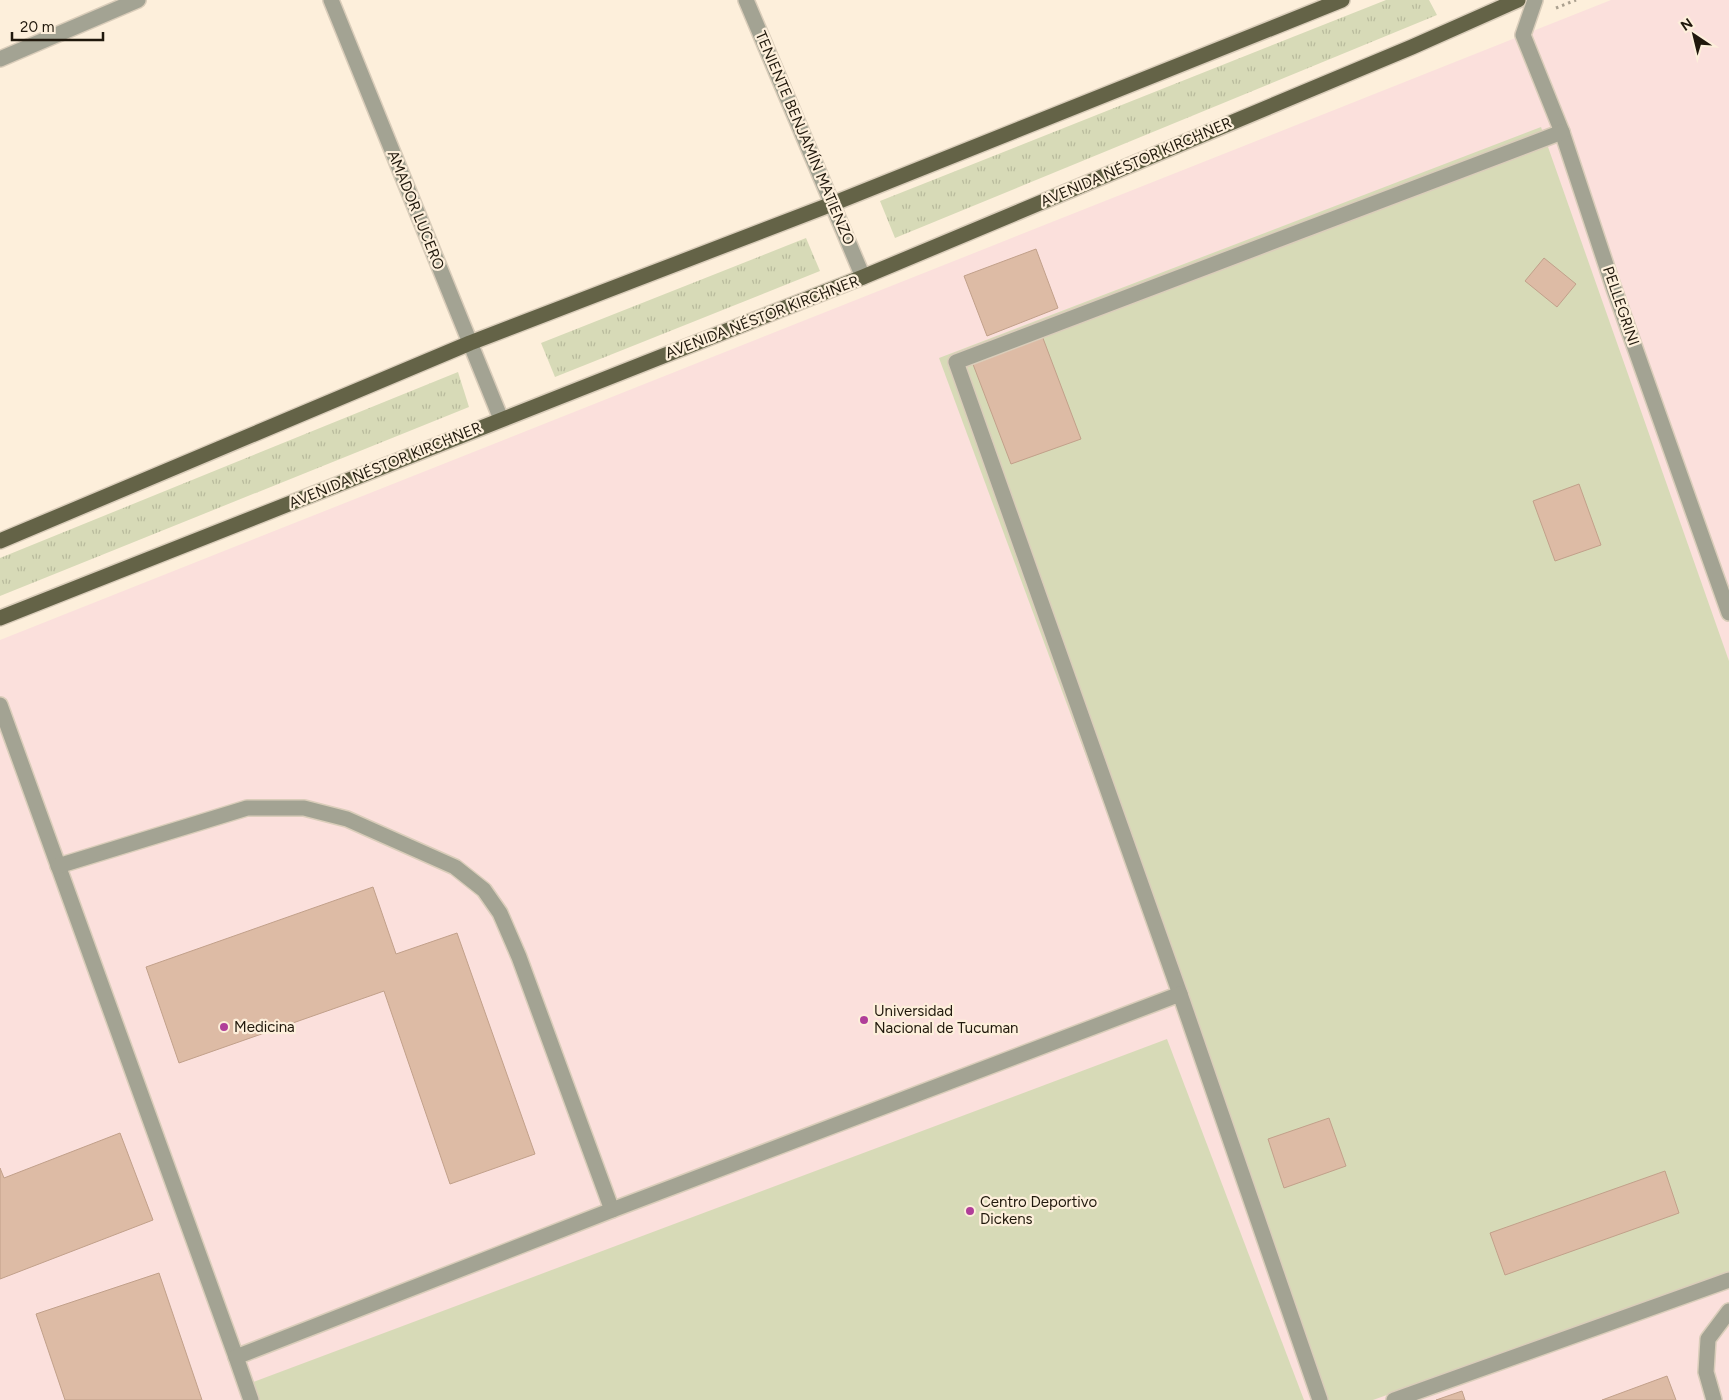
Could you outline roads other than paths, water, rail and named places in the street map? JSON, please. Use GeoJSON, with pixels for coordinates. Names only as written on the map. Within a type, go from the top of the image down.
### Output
{"type":"FeatureCollection","features":[{"type":"Feature","properties":{"kind":"main road"},"geometry":{"type":"LineString","coordinates":[[0,541],[470,344],[832,204],[1342,0]]}},
{"type":"Feature","properties":{"kind":"main road","name":"AVENIDA NÉSTOR KIRCHNER"},"geometry":{"type":"LineString","coordinates":[[0,618],[863,277],[1518,0]]}},
{"type":"Feature","properties":{"kind":"street"},"geometry":{"type":"LineString","coordinates":[[0,59],[138,0]]}},
{"type":"Feature","properties":{"kind":"street","name":"AMADOR LUCERO"},"geometry":{"type":"LineString","coordinates":[[331,0],[501,419]]}},
{"type":"Feature","properties":{"kind":"street","name":"TENIENTE BENJAMÍN MATIENZO"},"geometry":{"type":"LineString","coordinates":[[746,0],[863,277]]}},
{"type":"Feature","properties":{"kind":"street","name":"PELLEGRINI"},"geometry":{"type":"LineString","coordinates":[[1535,0],[1523,35],[1562,132],[1616,295],[1729,612]]}},
{"type":"Feature","properties":{"kind":"street"},"geometry":{"type":"LineString","coordinates":[[1320,1400],[1180,994],[956,362],[1562,132]]}},
{"type":"Feature","properties":{"kind":"street"},"geometry":{"type":"LineString","coordinates":[[0,705],[236,1356],[250,1400]]}},
{"type":"Feature","properties":{"kind":"street"},"geometry":{"type":"LineString","coordinates":[[58,866],[247,808],[304,808],[347,819],[455,867],[484,890],[500,913],[519,957],[612,1210]]}},
{"type":"Feature","properties":{"kind":"street"},"geometry":{"type":"LineString","coordinates":[[236,1356],[612,1210],[1180,994]]}},
{"type":"Feature","properties":{"kind":"street"},"geometry":{"type":"LineString","coordinates":[[1394,1400],[1729,1280]]}},
{"type":"Feature","properties":{"kind":"street"},"geometry":{"type":"LineString","coordinates":[[1714,1400],[1706,1372],[1708,1339],[1729,1311]]}},
{"type":"Feature","properties":{"kind":"place","name":"Universidad Nacional de Tucuman"},"geometry":{"type":"Point","coordinates":[864,1020]}},
{"type":"Feature","properties":{"kind":"place","name":"Medicina"},"geometry":{"type":"Point","coordinates":[224,1027]}},
{"type":"Feature","properties":{"kind":"place","name":"Centro Deportivo Dickens"},"geometry":{"type":"Point","coordinates":[970,1211]}}]}
